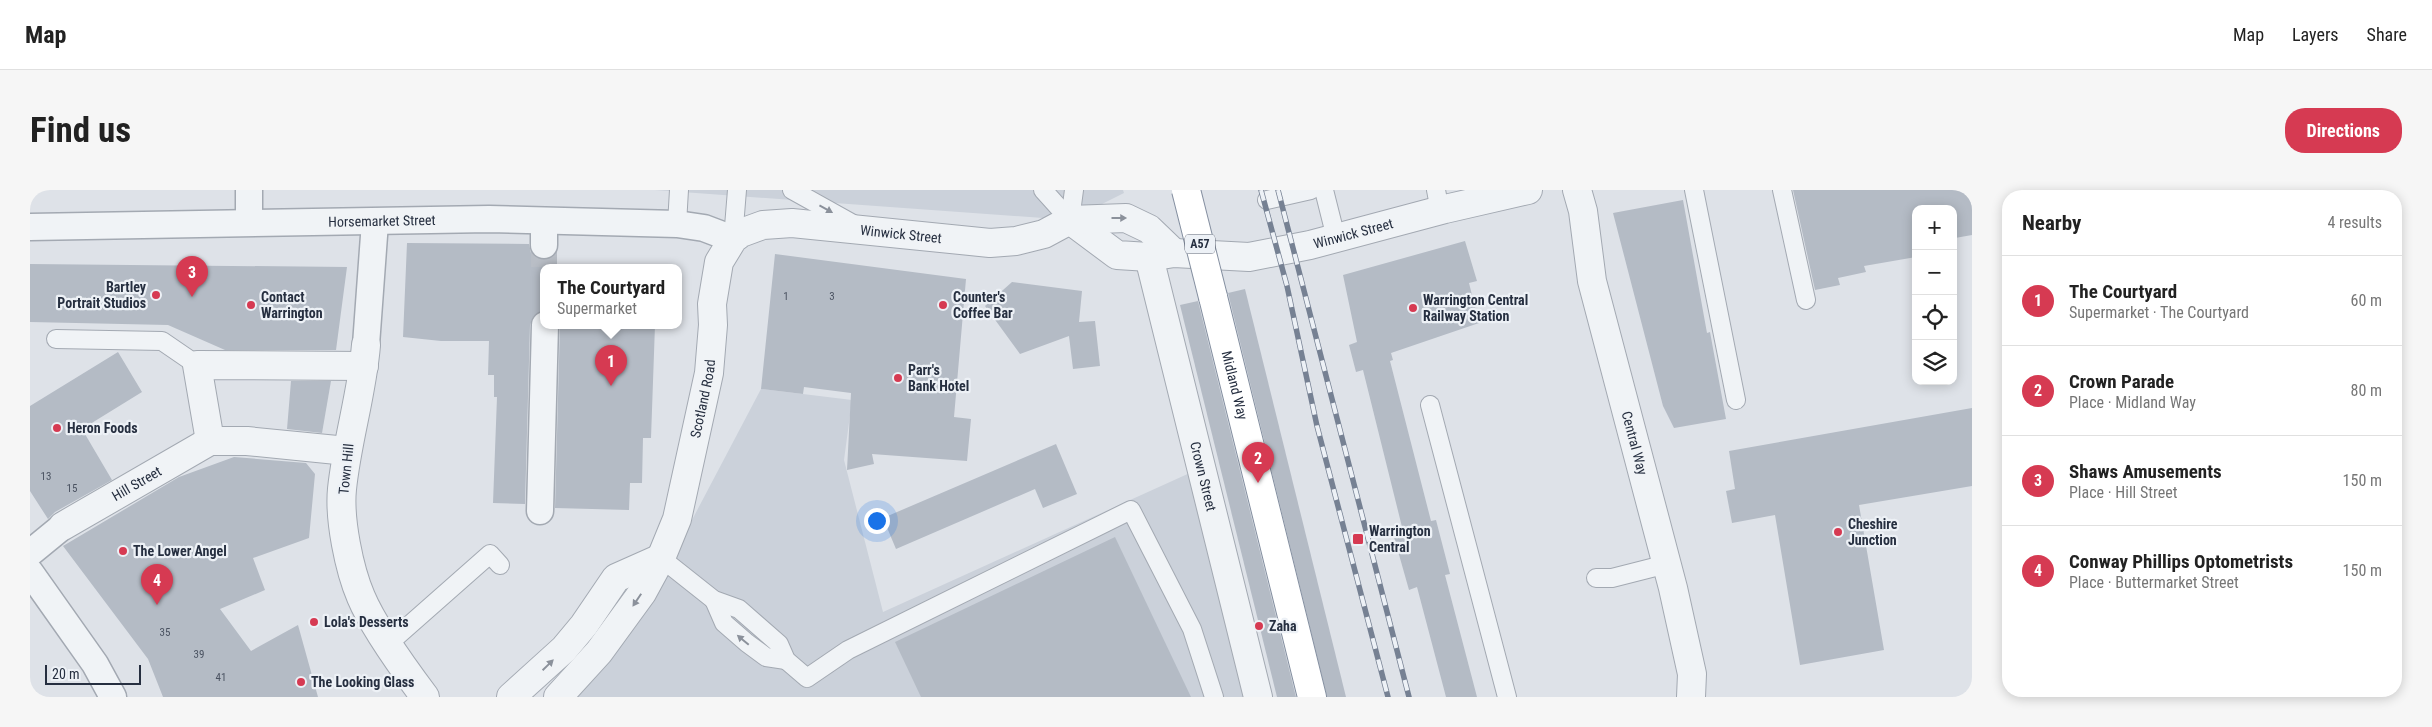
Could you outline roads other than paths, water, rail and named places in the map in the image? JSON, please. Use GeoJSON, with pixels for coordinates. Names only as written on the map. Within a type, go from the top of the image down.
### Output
{"type":"FeatureCollection","features":[{"type":"Feature","properties":{"kind":"highway","name":"Midland Way"},"geometry":{"type":"LineString","coordinates":[[1186,190],[1312,697]]}},
{"type":"Feature","properties":{"kind":"street"},"geometry":{"type":"LineString","coordinates":[[249,190],[249,222]]}},
{"type":"Feature","properties":{"kind":"street","name":"Winwick Street"},"geometry":{"type":"LineString","coordinates":[[1070,220],[1117,255],[1249,257],[1336,238],[1438,200],[1528,190]]}},
{"type":"Feature","properties":{"kind":"street","name":"Central Way"},"geometry":{"type":"LineString","coordinates":[[1577,190],[1583,211],[1592,281],[1667,564],[1692,674],[1691,697]]}},
{"type":"Feature","properties":{"kind":"street","name":"Winwick Street"},"geometry":{"type":"LineString","coordinates":[[733,240],[751,229],[777,223],[861,229],[990,243],[1016,241],[1044,234],[1070,220],[1126,218],[1149,229],[1162,255]]}},
{"type":"Feature","properties":{"kind":"street","name":"Horsemarket Street"},"geometry":{"type":"LineString","coordinates":[[30,227],[249,222],[489,220],[544,233],[677,224],[704,228],[733,240]]}},
{"type":"Feature","properties":{"kind":"street","name":"Town Hill"},"geometry":{"type":"LineString","coordinates":[[375,222],[365,356],[347,451],[342,491],[344,526],[351,564],[361,597],[388,644],[424,697]]}},
{"type":"Feature","properties":{"kind":"street","name":"Scotland Road"},"geometry":{"type":"LineString","coordinates":[[558,697],[600,652],[642,593],[661,558],[677,519],[709,373],[713,325],[712,304],[716,274],[723,252],[733,240]]}},
{"type":"Feature","properties":{"kind":"street","name":"Crown Street"},"geometry":{"type":"LineString","coordinates":[[1162,255],[1258,697]]}},
{"type":"Feature","properties":{"kind":"street"},"geometry":{"type":"LineString","coordinates":[[540,511],[544,329]]}},
{"type":"Feature","properties":{"kind":"street"},"geometry":{"type":"LineString","coordinates":[[347,451],[247,441],[210,441],[197,365],[365,356]]}},
{"type":"Feature","properties":{"kind":"street","name":"Hill Street"},"geometry":{"type":"LineString","coordinates":[[64,526],[210,441]]}},
{"type":"Feature","properties":{"kind":"street"},"geometry":{"type":"LineString","coordinates":[[30,553],[64,526]]}},
{"type":"Feature","properties":{"kind":"street"},"geometry":{"type":"LineString","coordinates":[[511,697],[564,649],[584,625],[616,578],[661,558]]}},
{"type":"Feature","properties":{"kind":"street"},"geometry":{"type":"LineString","coordinates":[[30,572],[95,664],[113,697]]}},
{"type":"Feature","properties":{"kind":"lane"},"geometry":{"type":"LineString","coordinates":[[677,224],[679,190]]}},
{"type":"Feature","properties":{"kind":"lane"},"geometry":{"type":"LineString","coordinates":[[733,240],[736,190]]}},
{"type":"Feature","properties":{"kind":"lane"},"geometry":{"type":"LineString","coordinates":[[792,190],[861,229]]}},
{"type":"Feature","properties":{"kind":"lane"},"geometry":{"type":"LineString","coordinates":[[1043,190],[1070,220]]}},
{"type":"Feature","properties":{"kind":"lane"},"geometry":{"type":"LineString","coordinates":[[1070,220],[1074,190]]}},
{"type":"Feature","properties":{"kind":"lane"},"geometry":{"type":"LineString","coordinates":[[1267,200],[1310,190]]}},
{"type":"Feature","properties":{"kind":"lane"},"geometry":{"type":"LineString","coordinates":[[1324,190],[1336,238]]}},
{"type":"Feature","properties":{"kind":"lane"},"geometry":{"type":"LineString","coordinates":[[1694,190],[1736,400]]}},
{"type":"Feature","properties":{"kind":"lane"},"geometry":{"type":"LineString","coordinates":[[1782,190],[1806,300]]}},
{"type":"Feature","properties":{"kind":"lane"},"geometry":{"type":"LineString","coordinates":[[56,339],[162,341],[197,365]]}},
{"type":"Feature","properties":{"kind":"lane"},"geometry":{"type":"LineString","coordinates":[[1430,405],[1507,697]]}},
{"type":"Feature","properties":{"kind":"lane"},"geometry":{"type":"LineString","coordinates":[[661,558],[714,600],[739,609],[779,644],[786,660],[806,678],[848,650],[1131,510],[1192,629],[1214,697]]}},
{"type":"Feature","properties":{"kind":"lane"},"geometry":{"type":"LineString","coordinates":[[388,644],[490,554],[500,564]]}},
{"type":"Feature","properties":{"kind":"lane"},"geometry":{"type":"LineString","coordinates":[[1596,578],[1612,578],[1667,564]]}},
{"type":"Feature","properties":{"kind":"tunnel"},"geometry":{"type":"LineString","coordinates":[[544,245],[544,264]]}},
{"type":"Feature","properties":{"kind":"railway"},"geometry":{"type":"LineString","coordinates":[[1261,190],[1287,286],[1317,426],[1388,697]]}},
{"type":"Feature","properties":{"kind":"railway"},"geometry":{"type":"LineString","coordinates":[[1278,190],[1409,697]]}},
{"type":"Feature","properties":{"kind":"place","name":"Bartley Portrait Studios"},"geometry":{"type":"Point","coordinates":[156,295]}},
{"type":"Feature","properties":{"kind":"place","name":"Shaws Amusements"},"geometry":{"type":"Point","coordinates":[192,297]}},
{"type":"Feature","properties":{"kind":"place","name":"Contact Warrington"},"geometry":{"type":"Point","coordinates":[251,305]}},
{"type":"Feature","properties":{"kind":"place","name":"Counter's Coffee Bar"},"geometry":{"type":"Point","coordinates":[943,305]}},
{"type":"Feature","properties":{"kind":"place","name":"Warrington Central Railway Station"},"geometry":{"type":"Point","coordinates":[1413,308]}},
{"type":"Feature","properties":{"kind":"place","name":"Parr's Bank Hotel"},"geometry":{"type":"Point","coordinates":[898,378]}},
{"type":"Feature","properties":{"kind":"place","name":"The Courtyard"},"geometry":{"type":"Point","coordinates":[611,386]}},
{"type":"Feature","properties":{"kind":"place","name":"Heron Foods"},"geometry":{"type":"Point","coordinates":[57,428]}},
{"type":"Feature","properties":{"kind":"place","name":"Crown Parade"},"geometry":{"type":"Point","coordinates":[1258,483]}},
{"type":"Feature","properties":{"kind":"place","name":"Cheshire Junction"},"geometry":{"type":"Point","coordinates":[1838,532]}},
{"type":"Feature","properties":{"kind":"place","name":"Warrington Central"},"geometry":{"type":"Point","coordinates":[1358,539]}},
{"type":"Feature","properties":{"kind":"place","name":"The Lower Angel"},"geometry":{"type":"Point","coordinates":[123,551]}},
{"type":"Feature","properties":{"kind":"place","name":"Conway Phillips Optometrists"},"geometry":{"type":"Point","coordinates":[157,605]}},
{"type":"Feature","properties":{"kind":"place","name":"Lola's Desserts"},"geometry":{"type":"Point","coordinates":[314,622]}},
{"type":"Feature","properties":{"kind":"place","name":"Zaha"},"geometry":{"type":"Point","coordinates":[1259,626]}},
{"type":"Feature","properties":{"kind":"place","name":"The Looking Glass"},"geometry":{"type":"Point","coordinates":[301,682]}}]}
